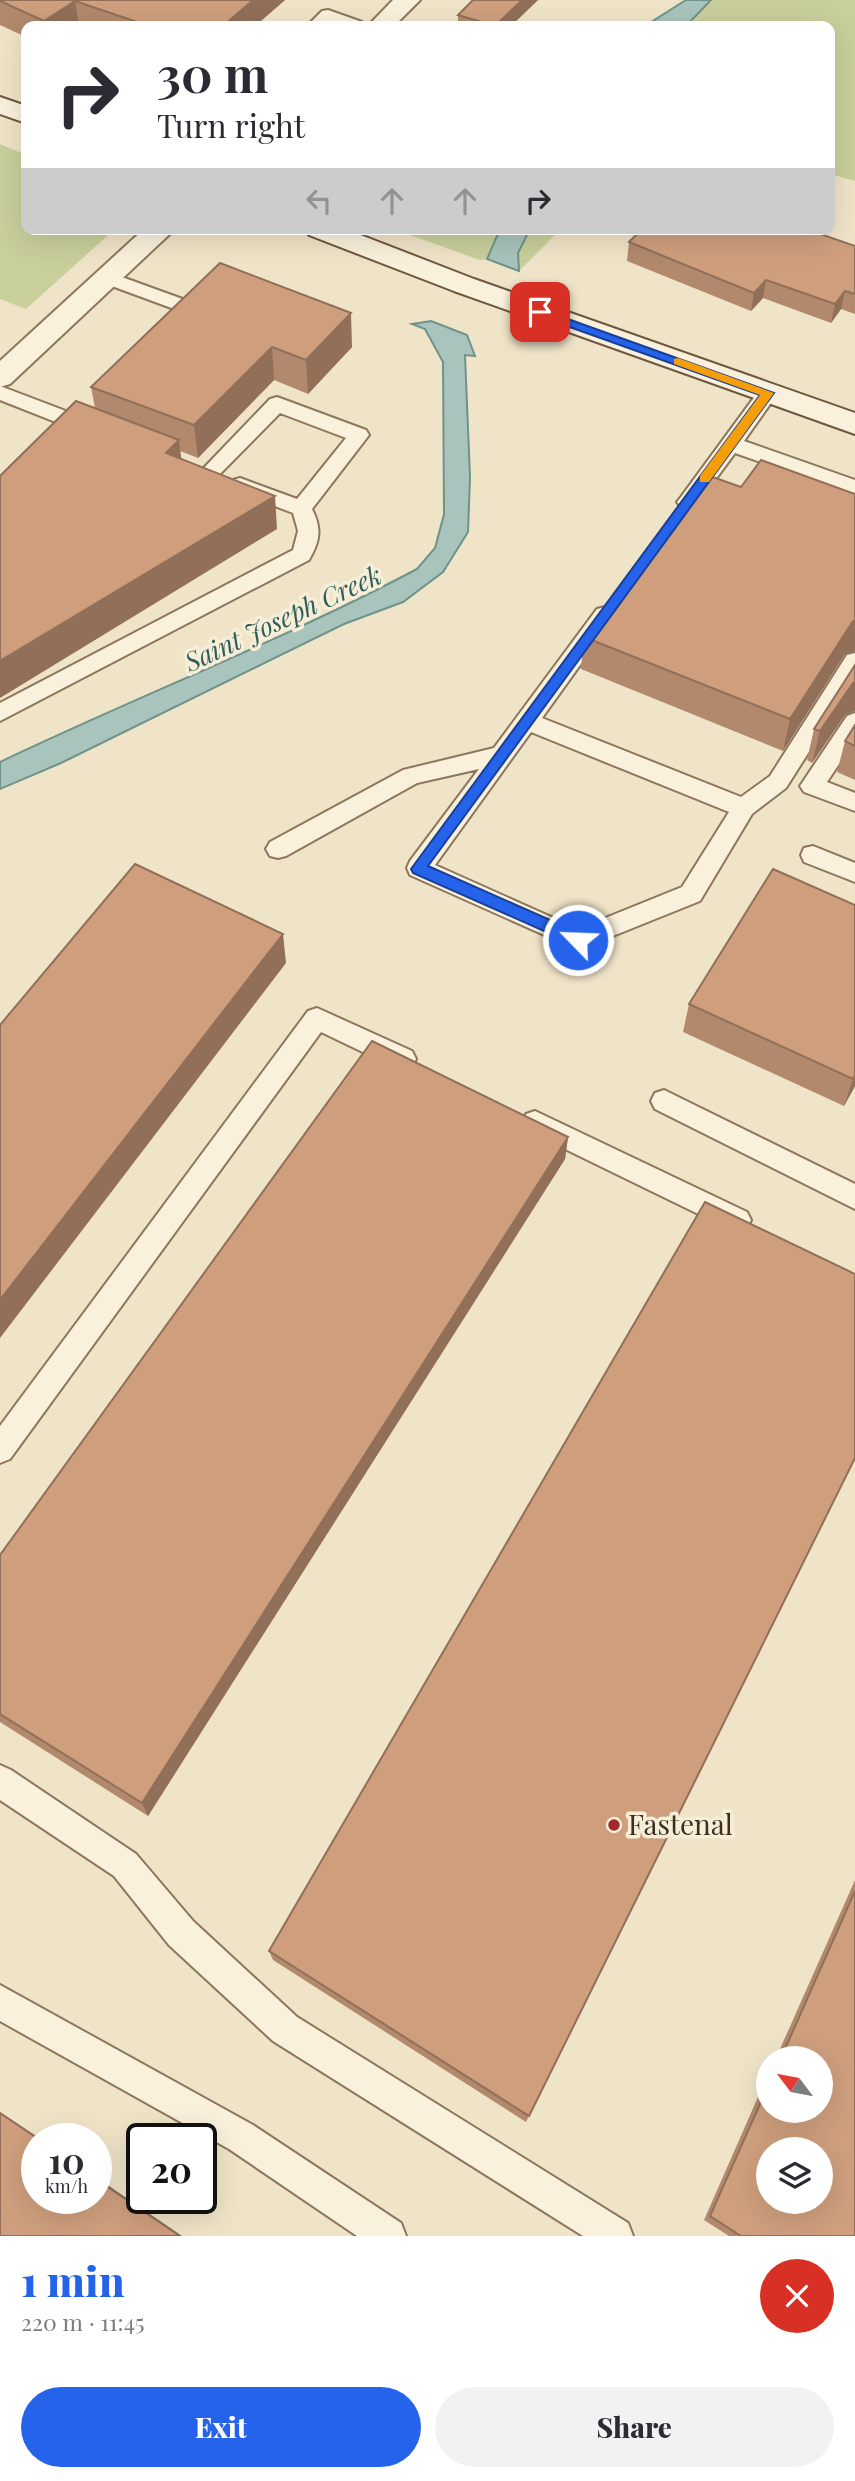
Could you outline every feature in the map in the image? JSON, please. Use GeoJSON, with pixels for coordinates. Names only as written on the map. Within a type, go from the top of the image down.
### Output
{"type":"FeatureCollection","features":[{"type":"Feature","properties":{"kind":"main road"},"geometry":{"type":"LineString","coordinates":[[385,21],[408,0]]}},
{"type":"Feature","properties":{"kind":"main road"},"geometry":{"type":"LineString","coordinates":[[0,377],[155,235]]}},
{"type":"Feature","properties":{"kind":"main road"},"geometry":{"type":"LineString","coordinates":[[335,235],[464,285],[855,424]]}},
{"type":"Feature","properties":{"kind":"lane"},"geometry":{"type":"LineString","coordinates":[[321,21],[328,15],[343,21]]}},
{"type":"Feature","properties":{"kind":"lane"},"geometry":{"type":"LineString","coordinates":[[108,278],[192,309]]}},
{"type":"Feature","properties":{"kind":"lane"},"geometry":{"type":"LineString","coordinates":[[0,393],[111,435]]}},
{"type":"Feature","properties":{"kind":"lane"},"geometry":{"type":"LineString","coordinates":[[673,522],[768,393]]}},
{"type":"Feature","properties":{"kind":"lane"},"geometry":{"type":"LineString","coordinates":[[209,473],[277,404],[359,435],[300,508]]}},
{"type":"Feature","properties":{"kind":"lane"},"geometry":{"type":"LineString","coordinates":[[730,444],[855,488]]}},
{"type":"Feature","properties":{"kind":"lane"},"geometry":{"type":"LineString","coordinates":[[0,713],[301,555],[308,545],[310,525],[300,508],[185,464]]}},
{"type":"Feature","properties":{"kind":"lane"},"geometry":{"type":"LineString","coordinates":[[616,599],[419,869],[578,940],[691,894],[744,808],[778,782],[855,661]]}},
{"type":"Feature","properties":{"kind":"lane"},"geometry":{"type":"LineString","coordinates":[[527,721],[744,808]]}},
{"type":"Feature","properties":{"kind":"lane"},"geometry":{"type":"LineString","coordinates":[[855,722],[813,786],[855,802]]}},
{"type":"Feature","properties":{"kind":"lane"},"geometry":{"type":"LineString","coordinates":[[278,849],[411,776],[502,755]]}},
{"type":"Feature","properties":{"kind":"lane"},"geometry":{"type":"LineString","coordinates":[[813,855],[855,873]]}},
{"type":"Feature","properties":{"kind":"lane"},"geometry":{"type":"LineString","coordinates":[[0,1449],[317,1018],[429,1072]]}},
{"type":"Feature","properties":{"kind":"lane"},"geometry":{"type":"LineString","coordinates":[[664,1101],[855,1197]]}},
{"type":"Feature","properties":{"kind":"lane"},"geometry":{"type":"LineString","coordinates":[[517,1114],[754,1228]]}},
{"type":"Feature","properties":{"kind":"lane"},"geometry":{"type":"LineString","coordinates":[[0,1781],[125,1866],[181,1933],[285,2029],[615,2236]]}},
{"type":"Feature","properties":{"kind":"lane"},"geometry":{"type":"LineString","coordinates":[[0,2002],[241,2137],[388,2236]]}},
{"type":"Feature","properties":{"kind":"green space"},"geometry":{"type":"Polygon","coordinates":[[[711,0],[855,0],[855,181],[835,175],[835,21],[691,21],[711,0]]]}},
{"type":"Feature","properties":{"kind":"green space"},"geometry":{"type":"Polygon","coordinates":[[[0,144],[21,153],[21,235],[108,235],[26,309],[0,299],[0,144]]]}},
{"type":"Feature","properties":{"kind":"green space"},"geometry":{"type":"Polygon","coordinates":[[[410,235],[497,235],[487,259],[480,260],[410,235]]]}},
{"type":"Feature","properties":{"kind":"green space"},"geometry":{"type":"Polygon","coordinates":[[[527,235],[555,235],[519,271],[518,253],[527,235]]]}},
{"type":"Feature","properties":{"kind":"water"},"geometry":{"type":"Polygon","coordinates":[[[686,0],[711,0],[691,21],[653,21],[686,0]]]}},
{"type":"Feature","properties":{"kind":"water"},"geometry":{"type":"Polygon","coordinates":[[[497,235],[527,235],[518,253],[519,271],[487,259],[497,235]]]}},
{"type":"Feature","properties":{"kind":"water"},"geometry":{"type":"Polygon","coordinates":[[[431,321],[467,335],[475,356],[465,355],[470,477],[468,532],[443,572],[403,602],[344,624],[61,763],[0,789],[0,762],[314,620],[417,569],[435,548],[444,514],[443,362],[425,329],[412,324],[431,321]]]}},
{"type":"Feature","properties":{"kind":"building"},"geometry":{"type":"Polygon","coordinates":[[[253,0],[229,21],[134,21],[75,1],[44,21],[0,1],[253,0]]]}},
{"type":"Feature","properties":{"kind":"building"},"geometry":{"type":"Polygon","coordinates":[[[473,0],[522,0],[500,21],[478,21],[458,15],[473,0]]]}},
{"type":"Feature","properties":{"kind":"building"},"geometry":{"type":"Polygon","coordinates":[[[636,235],[823,235],[855,246],[855,294],[845,291],[835,304],[766,280],[754,293],[629,242],[636,235]]]}},
{"type":"Feature","properties":{"kind":"building"},"geometry":{"type":"Polygon","coordinates":[[[220,263],[351,313],[306,360],[272,347],[194,425],[91,387],[220,263]]]}},
{"type":"Feature","properties":{"kind":"building"},"geometry":{"type":"Polygon","coordinates":[[[76,401],[179,440],[166,453],[275,496],[0,661],[0,476],[76,401]]]}},
{"type":"Feature","properties":{"kind":"building"},"geometry":{"type":"Polygon","coordinates":[[[761,460],[855,494],[855,621],[790,719],[584,637],[704,474],[741,487],[761,460]]]}},
{"type":"Feature","properties":{"kind":"building"},"geometry":{"type":"Polygon","coordinates":[[[855,665],[855,682],[820,731],[814,729],[855,665]]]}},
{"type":"Feature","properties":{"kind":"building"},"geometry":{"type":"Polygon","coordinates":[[[855,725],[855,746],[845,741],[855,725]]]}},
{"type":"Feature","properties":{"kind":"building"},"geometry":{"type":"Polygon","coordinates":[[[135,864],[283,934],[0,1300],[0,1025],[135,864]]]}},
{"type":"Feature","properties":{"kind":"building"},"geometry":{"type":"Polygon","coordinates":[[[773,869],[855,905],[853,1079],[689,1004],[773,869]]]}},
{"type":"Feature","properties":{"kind":"building"},"geometry":{"type":"Polygon","coordinates":[[[372,1041],[568,1137],[142,1803],[0,1714],[0,1555],[372,1041]]]}},
{"type":"Feature","properties":{"kind":"building"},"geometry":{"type":"Polygon","coordinates":[[[705,1202],[855,1274],[855,1458],[529,2116],[269,1951],[705,1202]]]}},
{"type":"Feature","properties":{"kind":"building"},"geometry":{"type":"Polygon","coordinates":[[[855,1891],[855,2236],[741,2236],[710,2216],[756,2113],[756,2123],[833,2123],[833,2046],[786,2046],[855,1891]]]}},
{"type":"Feature","properties":{"kind":"building"},"geometry":{"type":"Polygon","coordinates":[[[0,2113],[21,2127],[21,2214],[112,2214],[112,2190],[126,2199],[126,2214],[148,2214],[180,2236],[0,2236],[0,2113]]]}},
{"type":"Feature","properties":{"kind":"slow traffic"},"geometry":{"type":"LineString","coordinates":[[678,361],[768,393],[705,479]]}},
{"type":"Feature","properties":{"kind":"place","name":"Fastenal"},"geometry":{"type":"Point","coordinates":[614,1825]}},
{"type":"Feature","properties":{"kind":"route"},"geometry":{"type":"LineString","coordinates":[[540,312],[768,393],[419,869],[578,940]]}},
{"type":"Feature","properties":{"kind":"water label","name":"Saint Joseph Creek"},"geometry":{"type":"Point","coordinates":[283,619]}}]}
